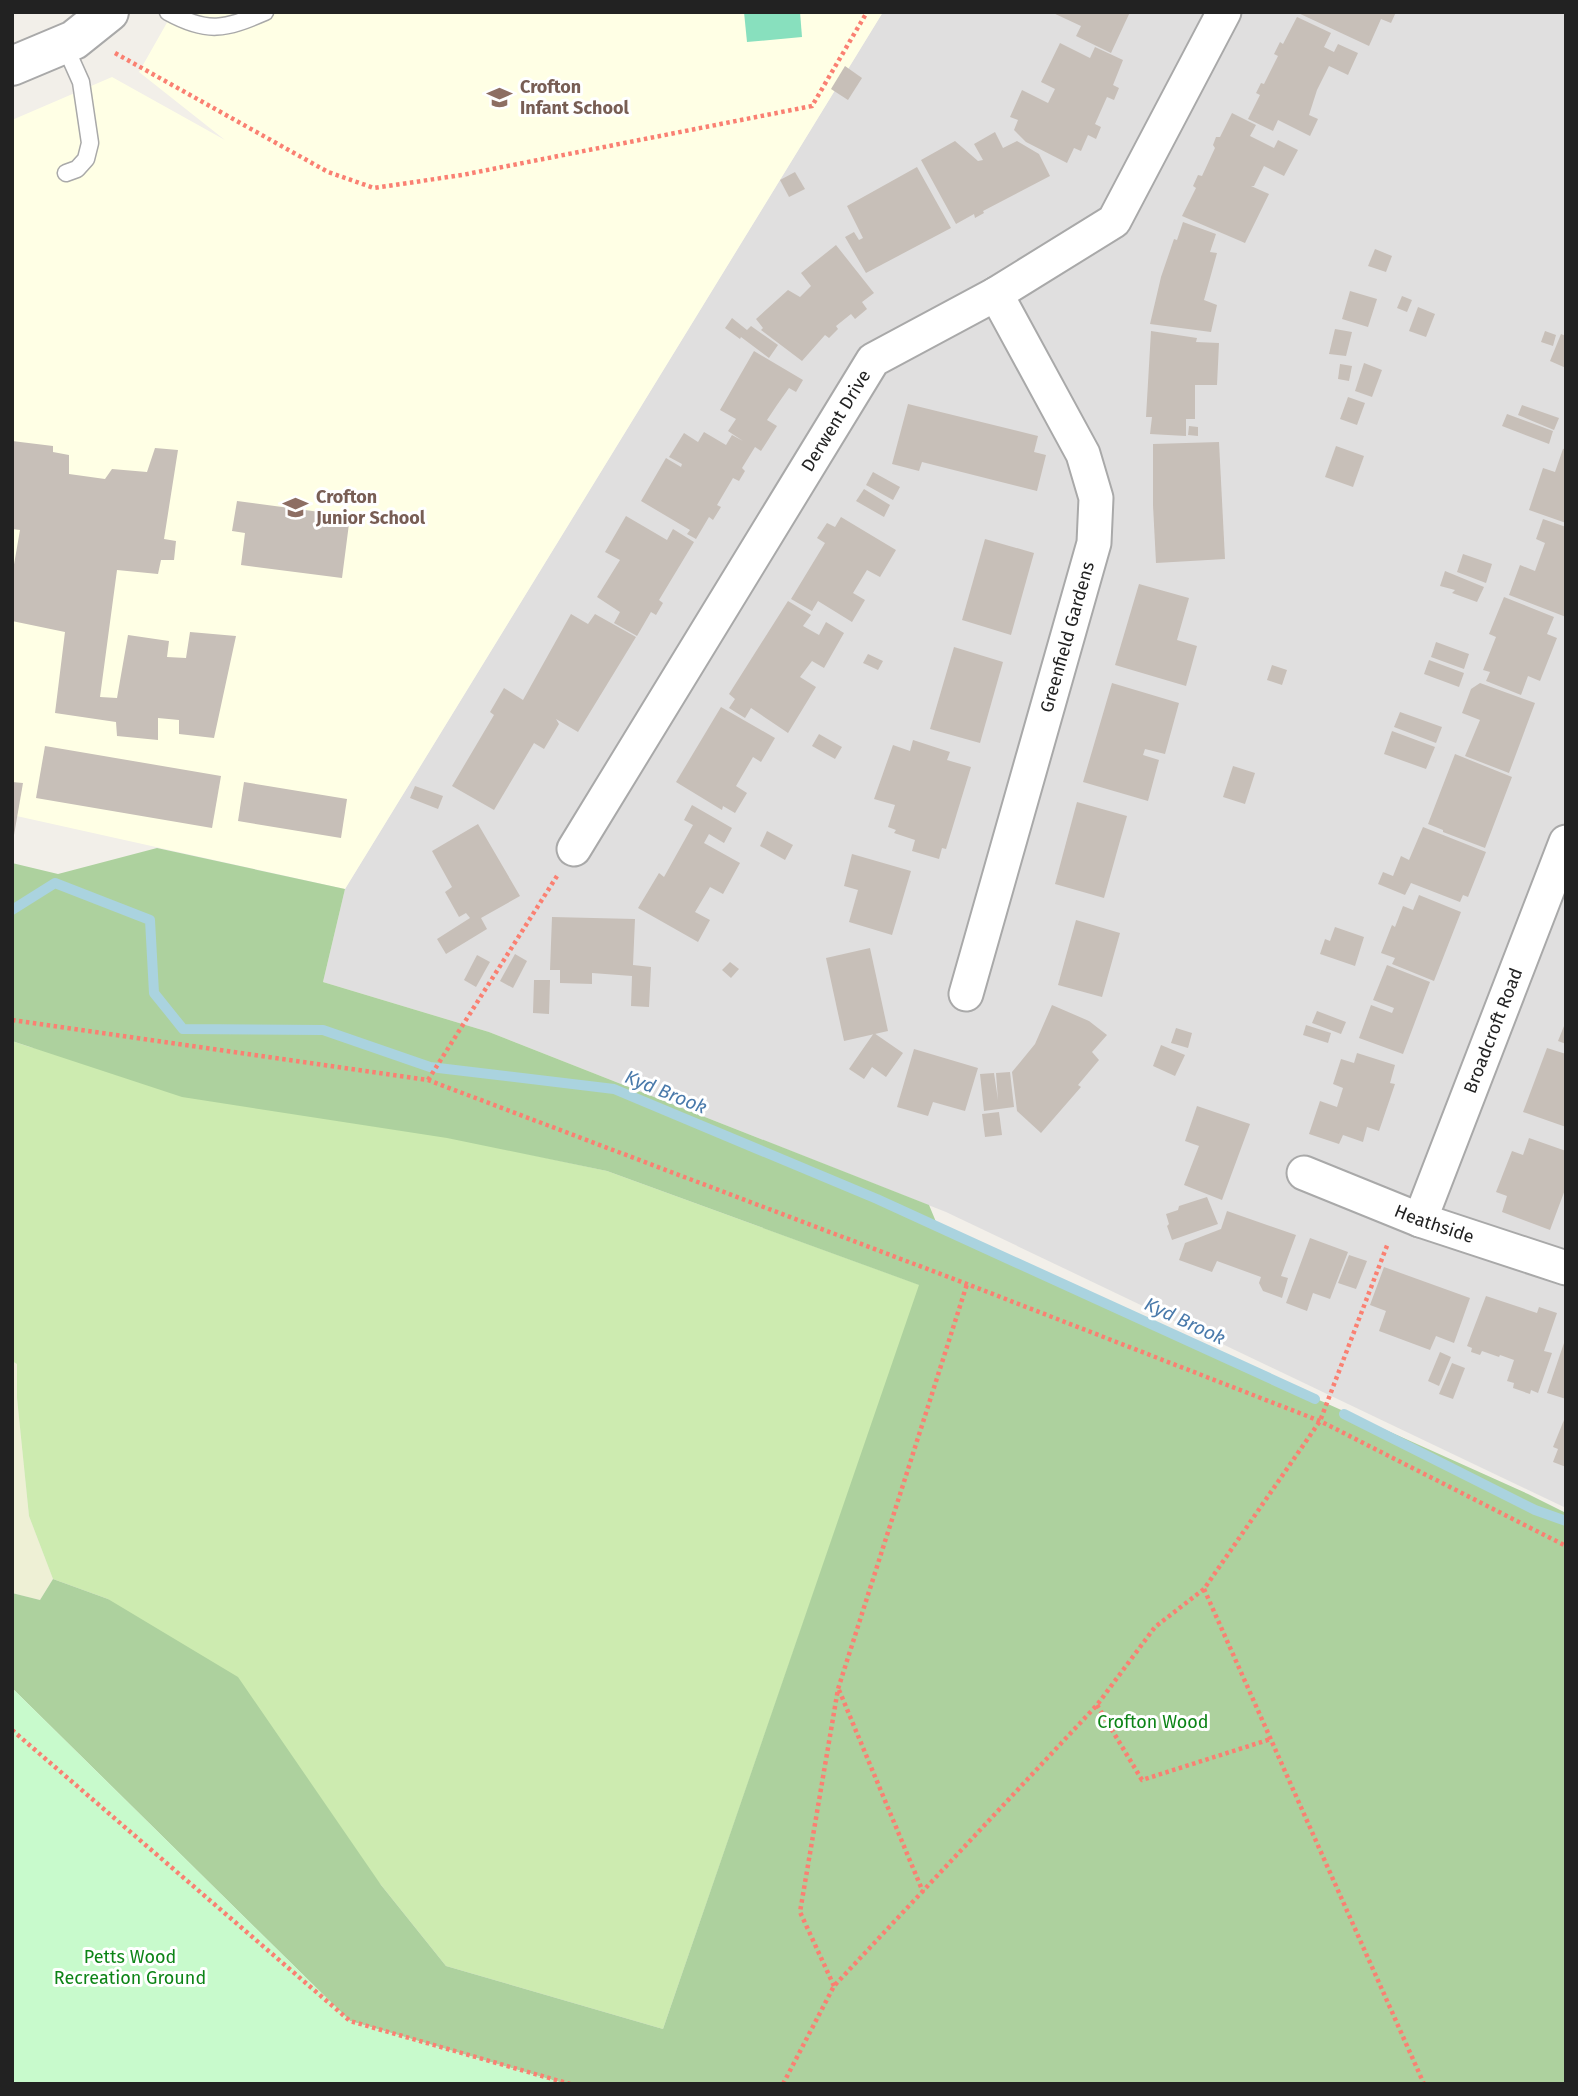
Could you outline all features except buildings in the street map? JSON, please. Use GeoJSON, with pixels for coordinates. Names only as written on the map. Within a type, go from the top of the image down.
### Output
{"type":"FeatureCollection","features":[{"type":"Feature","properties":{"kind":"street","name":"Derwent Drive"},"geometry":{"type":"LineString","coordinates":[[574,849],[873,360],[996,294],[1114,221],[1224,12]]}},
{"type":"Feature","properties":{"kind":"street"},"geometry":{"type":"LineString","coordinates":[[12,66],[85,30]]}},
{"type":"Feature","properties":{"kind":"street","name":"Greenfield Gardens"},"geometry":{"type":"LineString","coordinates":[[966,994],[1094,543],[1096,498],[1083,454],[996,294]]}},
{"type":"Feature","properties":{"kind":"street","name":"Broadcroft Road"},"geometry":{"type":"LineString","coordinates":[[1410,1215],[1566,842]]}},
{"type":"Feature","properties":{"kind":"street","name":"Heathside"},"geometry":{"type":"LineString","coordinates":[[1304,1172],[1410,1215],[1566,1268]]}},
{"type":"Feature","properties":{"kind":"lane"},"geometry":{"type":"LineString","coordinates":[[169,12],[188,23],[218,27],[233,25],[265,12]]}},
{"type":"Feature","properties":{"kind":"lane"},"geometry":{"type":"LineString","coordinates":[[66,173],[77,169],[86,159],[90,143],[80,82],[85,30]]}},
{"type":"Feature","properties":{"kind":"path"},"geometry":{"type":"LineString","coordinates":[[85,30],[328,172],[374,188],[462,175],[811,106],[867,12]]}},
{"type":"Feature","properties":{"kind":"path"},"geometry":{"type":"LineString","coordinates":[[428,1080],[574,849]]}},
{"type":"Feature","properties":{"kind":"path"},"geometry":{"type":"LineString","coordinates":[[12,1020],[428,1080],[1320,1421],[1566,1546]]}},
{"type":"Feature","properties":{"kind":"path"},"geometry":{"type":"LineString","coordinates":[[783,2084],[834,1986],[1097,1705],[1155,1627],[1204,1589],[1320,1421],[1410,1215]]}},
{"type":"Feature","properties":{"kind":"path"},"geometry":{"type":"LineString","coordinates":[[834,1986],[800,1912],[838,1689],[967,1284]]}},
{"type":"Feature","properties":{"kind":"path"},"geometry":{"type":"LineString","coordinates":[[1204,1589],[1424,2084]]}},
{"type":"Feature","properties":{"kind":"path"},"geometry":{"type":"LineString","coordinates":[[838,1689],[923,1892]]}},
{"type":"Feature","properties":{"kind":"path"},"geometry":{"type":"LineString","coordinates":[[1097,1705],[1142,1780],[1270,1739]]}},
{"type":"Feature","properties":{"kind":"path"},"geometry":{"type":"LineString","coordinates":[[12,1730],[350,2021],[570,2084]]}},
{"type":"Feature","properties":{"kind":"shaded area","name":"Crofton Junior School"},"geometry":{"type":"Polygon","coordinates":[[[173,12],[883,12],[345,889],[12,815],[12,120],[112,77],[225,140],[139,72],[173,12]]]}},
{"type":"Feature","properties":{"kind":"shaded area"},"geometry":{"type":"Polygon","coordinates":[[[883,12],[1566,12],[1566,1508],[946,1212],[489,1032],[323,982],[345,889],[883,12]]]}},
{"type":"Feature","properties":{"kind":"shaded area"},"geometry":{"type":"Polygon","coordinates":[[[12,1361],[17,1364],[17,1398],[29,1516],[53,1579],[40,1600],[12,1593],[12,1361]]]}},
{"type":"Feature","properties":{"kind":"green space"},"geometry":{"type":"Polygon","coordinates":[[[744,12],[800,12],[802,37],[747,42],[744,12]]]}},
{"type":"Feature","properties":{"kind":"green space","name":"Crofton Wood"},"geometry":{"type":"Polygon","coordinates":[[[157,848],[345,889],[323,982],[489,1032],[929,1205],[939,1229],[1566,1513],[1566,2084],[566,2084],[350,2021],[12,1688],[12,1593],[40,1600],[53,1579],[108,1599],[238,1677],[381,1885],[446,1966],[663,2029],[919,1285],[607,1171],[447,1138],[182,1097],[12,1041],[12,863],[58,874],[157,848]]]}},
{"type":"Feature","properties":{"kind":"green space"},"geometry":{"type":"Polygon","coordinates":[[[12,1041],[607,1171],[920,1285],[663,2029],[446,1966],[381,1885],[108,1599],[53,1579],[29,1516],[17,1398],[17,1364],[12,1361],[12,1041]]]}},
{"type":"Feature","properties":{"kind":"green space","name":"Petts Wood Recreation Ground"},"geometry":{"type":"Polygon","coordinates":[[[12,1688],[350,2021],[566,2084],[12,2084],[12,1688]]]}},
{"type":"Feature","properties":{"kind":"waterway","name":"Kyd Brook"},"geometry":{"type":"LineString","coordinates":[[12,910],[55,883],[150,920],[154,993],[183,1029],[323,1030],[430,1067],[614,1089],[877,1199],[1315,1399]]}},
{"type":"Feature","properties":{"kind":"waterway","name":"Kyd Brook"},"geometry":{"type":"LineString","coordinates":[[1344,1414],[1535,1510],[1566,1521]]}},
{"type":"Feature","properties":{"kind":"place","name":"Crofton Infant School"},"geometry":{"type":"Point","coordinates":[500,97]}},
{"type":"Feature","properties":{"kind":"place","name":"Crofton Junior School"},"geometry":{"type":"Point","coordinates":[296,507]}}]}
